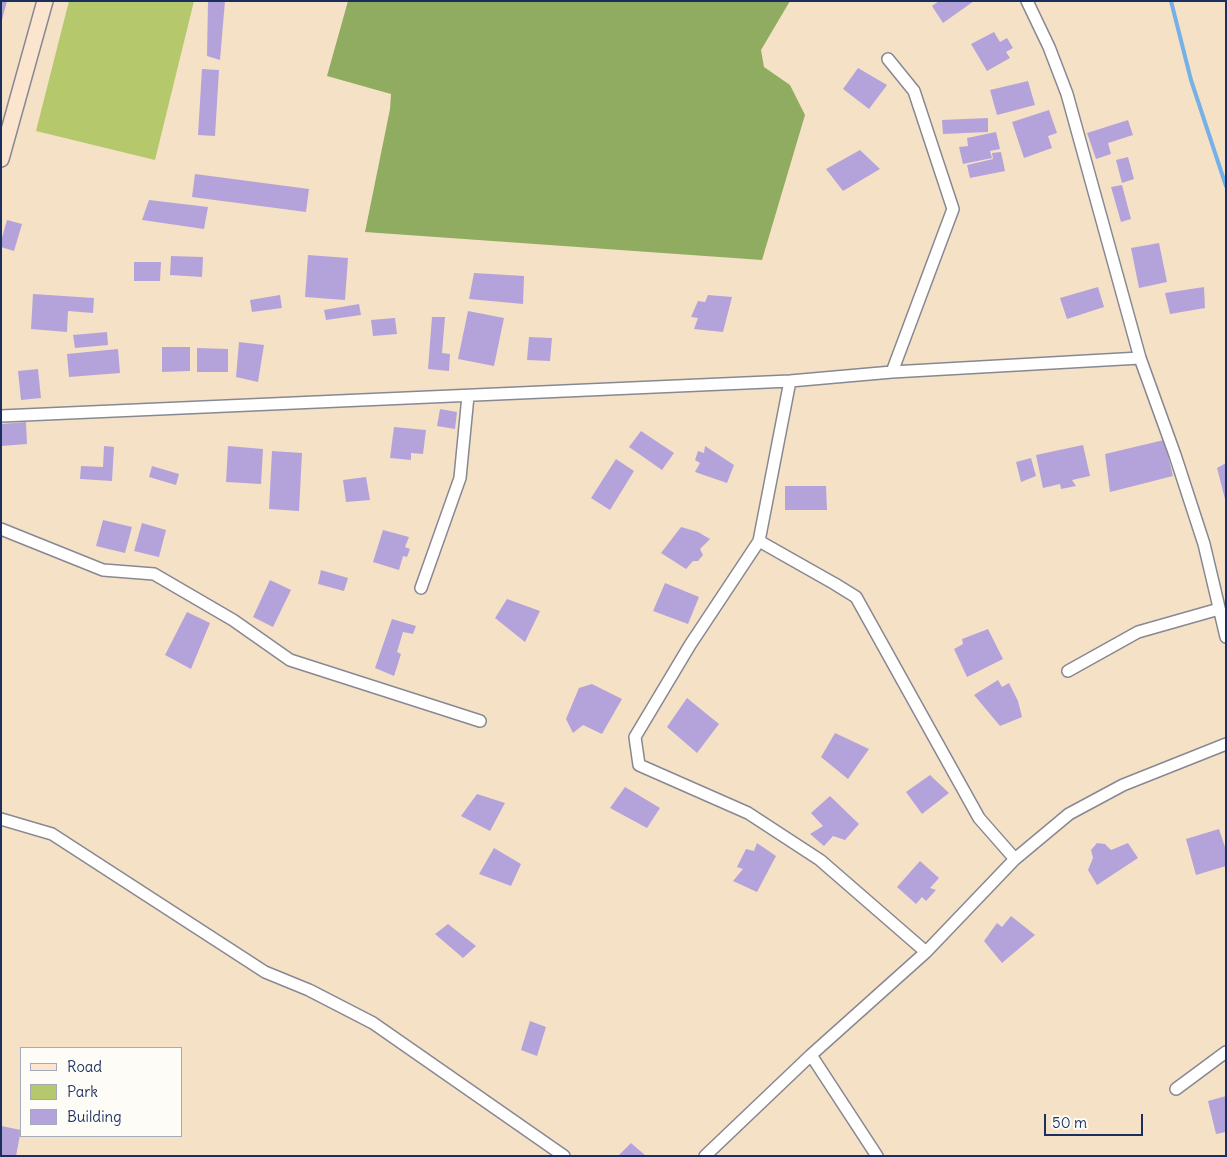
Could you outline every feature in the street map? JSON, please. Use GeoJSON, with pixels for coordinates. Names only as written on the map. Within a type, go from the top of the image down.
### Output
{"type":"FeatureCollection","features":[{"type":"Feature","properties":{"kind":"main road"},"geometry":{"type":"LineString","coordinates":[[1,159],[45,1]]}},
{"type":"Feature","properties":{"kind":"street"},"geometry":{"type":"LineString","coordinates":[[1027,1],[1067,94],[1140,358],[1175,455],[1204,544],[1226,637]]}},
{"type":"Feature","properties":{"kind":"street"},"geometry":{"type":"LineString","coordinates":[[888,59],[914,91],[953,210],[892,372]]}},
{"type":"Feature","properties":{"kind":"street"},"geometry":{"type":"LineString","coordinates":[[1,416],[790,381],[892,372],[1140,358]]}},
{"type":"Feature","properties":{"kind":"street"},"geometry":{"type":"LineString","coordinates":[[790,381],[760,541],[690,645],[635,737],[639,766],[748,813],[820,860],[926,952]]}},
{"type":"Feature","properties":{"kind":"street"},"geometry":{"type":"LineString","coordinates":[[421,588],[460,478],[468,396]]}},
{"type":"Feature","properties":{"kind":"street"},"geometry":{"type":"LineString","coordinates":[[1,529],[103,570],[154,574],[233,620],[290,660],[480,721]]}},
{"type":"Feature","properties":{"kind":"street"},"geometry":{"type":"LineString","coordinates":[[760,541],[856,597],[978,818],[1015,859]]}},
{"type":"Feature","properties":{"kind":"street"},"geometry":{"type":"LineString","coordinates":[[1068,671],[1138,632],[1218,609]]}},
{"type":"Feature","properties":{"kind":"street"},"geometry":{"type":"LineString","coordinates":[[705,1156],[811,1055],[926,952],[1015,859],[1069,814],[1124,785],[1226,744]]}},
{"type":"Feature","properties":{"kind":"street"},"geometry":{"type":"LineString","coordinates":[[1,819],[52,834],[265,972],[309,990],[373,1022],[564,1156]]}},
{"type":"Feature","properties":{"kind":"street"},"geometry":{"type":"LineString","coordinates":[[1176,1089],[1226,1052]]}},
{"type":"Feature","properties":{"kind":"street"},"geometry":{"type":"LineString","coordinates":[[811,1055],[877,1156]]}},
{"type":"Feature","properties":{"kind":"green space"},"geometry":{"type":"Polygon","coordinates":[[[69,1],[194,1],[155,160],[36,131],[69,1]]]}},
{"type":"Feature","properties":{"kind":"green space"},"geometry":{"type":"Polygon","coordinates":[[[348,1],[790,1],[761,50],[764,67],[790,85],[805,115],[762,260],[365,232],[390,109],[391,94],[327,76],[348,1]]]}},
{"type":"Feature","properties":{"kind":"building"},"geometry":{"type":"Polygon","coordinates":[[[1,1],[7,1],[2,20],[1,20],[1,1]]]}},
{"type":"Feature","properties":{"kind":"building"},"geometry":{"type":"Polygon","coordinates":[[[208,1],[225,1],[220,60],[207,56],[208,1]]]}},
{"type":"Feature","properties":{"kind":"building"},"geometry":{"type":"Polygon","coordinates":[[[939,1],[974,1],[943,23],[932,6],[939,1]]]}},
{"type":"Feature","properties":{"kind":"building"},"geometry":{"type":"Polygon","coordinates":[[[994,32],[1000,42],[1007,38],[1013,48],[1006,52],[1010,58],[987,71],[971,44],[994,32]]]}},
{"type":"Feature","properties":{"kind":"building"},"geometry":{"type":"Polygon","coordinates":[[[858,68],[887,85],[869,109],[843,89],[858,68]]]}},
{"type":"Feature","properties":{"kind":"building"},"geometry":{"type":"Polygon","coordinates":[[[202,69],[219,70],[215,136],[198,135],[202,69]]]}},
{"type":"Feature","properties":{"kind":"building"},"geometry":{"type":"Polygon","coordinates":[[[1028,81],[1035,105],[997,115],[990,90],[1028,81]]]}},
{"type":"Feature","properties":{"kind":"building"},"geometry":{"type":"Polygon","coordinates":[[[1049,110],[1057,133],[1048,136],[1052,148],[1024,158],[1012,122],[1049,110]]]}},
{"type":"Feature","properties":{"kind":"building"},"geometry":{"type":"Polygon","coordinates":[[[988,118],[988,132],[943,134],[942,120],[988,118]]]}},
{"type":"Feature","properties":{"kind":"building"},"geometry":{"type":"Polygon","coordinates":[[[1128,120],[1133,135],[1108,143],[1111,154],[1096,159],[1087,133],[1128,120]]]}},
{"type":"Feature","properties":{"kind":"building"},"geometry":{"type":"Polygon","coordinates":[[[996,132],[1000,149],[990,151],[992,158],[963,164],[959,147],[968,146],[967,138],[996,132]]]}},
{"type":"Feature","properties":{"kind":"building"},"geometry":{"type":"Polygon","coordinates":[[[860,150],[880,169],[843,191],[826,169],[860,150]]]}},
{"type":"Feature","properties":{"kind":"building"},"geometry":{"type":"Polygon","coordinates":[[[1001,152],[1005,171],[970,178],[967,165],[993,159],[992,153],[1001,152]]]}},
{"type":"Feature","properties":{"kind":"building"},"geometry":{"type":"Polygon","coordinates":[[[1128,157],[1134,179],[1122,183],[1116,160],[1128,157]]]}},
{"type":"Feature","properties":{"kind":"building"},"geometry":{"type":"Polygon","coordinates":[[[195,174],[309,189],[306,212],[192,197],[195,174]]]}},
{"type":"Feature","properties":{"kind":"building"},"geometry":{"type":"Polygon","coordinates":[[[1122,185],[1131,219],[1121,222],[1111,187],[1122,185]]]}},
{"type":"Feature","properties":{"kind":"building"},"geometry":{"type":"Polygon","coordinates":[[[149,200],[208,207],[204,229],[142,220],[149,200]]]}},
{"type":"Feature","properties":{"kind":"building"},"geometry":{"type":"Polygon","coordinates":[[[7,220],[22,224],[14,251],[1,247],[7,220]]]}},
{"type":"Feature","properties":{"kind":"building"},"geometry":{"type":"Polygon","coordinates":[[[1159,243],[1167,282],[1139,288],[1131,248],[1159,243]]]}},
{"type":"Feature","properties":{"kind":"building"},"geometry":{"type":"Polygon","coordinates":[[[308,255],[348,258],[345,300],[305,297],[308,255]]]}},
{"type":"Feature","properties":{"kind":"building"},"geometry":{"type":"Polygon","coordinates":[[[171,256],[203,257],[202,277],[170,275],[171,256]]]}},
{"type":"Feature","properties":{"kind":"building"},"geometry":{"type":"Polygon","coordinates":[[[134,262],[161,262],[160,281],[134,281],[134,262]]]}},
{"type":"Feature","properties":{"kind":"building"},"geometry":{"type":"Polygon","coordinates":[[[474,273],[524,276],[523,304],[469,299],[474,273]]]}},
{"type":"Feature","properties":{"kind":"building"},"geometry":{"type":"Polygon","coordinates":[[[1098,287],[1104,307],[1067,319],[1060,298],[1098,287]]]}},
{"type":"Feature","properties":{"kind":"building"},"geometry":{"type":"Polygon","coordinates":[[[1204,287],[1205,308],[1170,314],[1165,293],[1204,287]]]}},
{"type":"Feature","properties":{"kind":"building"},"geometry":{"type":"Polygon","coordinates":[[[33,294],[94,298],[93,313],[68,311],[67,332],[31,329],[33,294]]]}},
{"type":"Feature","properties":{"kind":"building"},"geometry":{"type":"Polygon","coordinates":[[[280,295],[282,308],[252,312],[250,300],[280,295]]]}},
{"type":"Feature","properties":{"kind":"building"},"geometry":{"type":"Polygon","coordinates":[[[708,295],[732,297],[723,332],[694,329],[698,318],[691,317],[698,301],[705,302],[708,295]]]}},
{"type":"Feature","properties":{"kind":"building"},"geometry":{"type":"Polygon","coordinates":[[[359,304],[361,315],[326,320],[324,310],[359,304]]]}},
{"type":"Feature","properties":{"kind":"building"},"geometry":{"type":"Polygon","coordinates":[[[468,311],[504,318],[494,366],[458,359],[468,311]]]}},
{"type":"Feature","properties":{"kind":"building"},"geometry":{"type":"Polygon","coordinates":[[[432,317],[445,317],[442,353],[450,354],[449,371],[428,369],[432,317]]]}},
{"type":"Feature","properties":{"kind":"building"},"geometry":{"type":"Polygon","coordinates":[[[395,318],[397,334],[373,336],[371,320],[395,318]]]}},
{"type":"Feature","properties":{"kind":"building"},"geometry":{"type":"Polygon","coordinates":[[[107,332],[108,345],[75,348],[73,335],[107,332]]]}},
{"type":"Feature","properties":{"kind":"building"},"geometry":{"type":"Polygon","coordinates":[[[529,337],[552,338],[550,361],[527,360],[529,337]]]}},
{"type":"Feature","properties":{"kind":"building"},"geometry":{"type":"Polygon","coordinates":[[[239,342],[264,345],[258,382],[236,377],[239,342]]]}},
{"type":"Feature","properties":{"kind":"building"},"geometry":{"type":"Polygon","coordinates":[[[162,347],[190,347],[190,371],[162,372],[162,347]]]}},
{"type":"Feature","properties":{"kind":"building"},"geometry":{"type":"Polygon","coordinates":[[[197,348],[228,349],[228,372],[197,372],[197,348]]]}},
{"type":"Feature","properties":{"kind":"building"},"geometry":{"type":"Polygon","coordinates":[[[118,349],[120,373],[69,377],[67,354],[118,349]]]}},
{"type":"Feature","properties":{"kind":"building"},"geometry":{"type":"Polygon","coordinates":[[[38,369],[41,398],[21,400],[18,371],[38,369]]]}},
{"type":"Feature","properties":{"kind":"building"},"geometry":{"type":"Polygon","coordinates":[[[440,409],[457,412],[455,429],[437,426],[440,409]]]}},
{"type":"Feature","properties":{"kind":"building"},"geometry":{"type":"Polygon","coordinates":[[[26,422],[27,444],[1,446],[1,424],[26,422]]]}},
{"type":"Feature","properties":{"kind":"building"},"geometry":{"type":"Polygon","coordinates":[[[394,427],[426,430],[423,454],[411,453],[411,460],[390,458],[394,427]]]}},
{"type":"Feature","properties":{"kind":"building"},"geometry":{"type":"Polygon","coordinates":[[[641,431],[674,453],[662,470],[629,447],[641,431]]]}},
{"type":"Feature","properties":{"kind":"building"},"geometry":{"type":"Polygon","coordinates":[[[1164,440],[1173,476],[1110,492],[1105,454],[1164,440]]]}},
{"type":"Feature","properties":{"kind":"building"},"geometry":{"type":"Polygon","coordinates":[[[1083,445],[1090,476],[1072,480],[1076,486],[1061,489],[1060,484],[1043,488],[1036,455],[1083,445]]]}},
{"type":"Feature","properties":{"kind":"building"},"geometry":{"type":"Polygon","coordinates":[[[104,446],[114,447],[112,481],[80,479],[81,466],[103,467],[104,446]]]}},
{"type":"Feature","properties":{"kind":"building"},"geometry":{"type":"Polygon","coordinates":[[[228,446],[263,449],[261,484],[226,482],[228,446]]]}},
{"type":"Feature","properties":{"kind":"building"},"geometry":{"type":"Polygon","coordinates":[[[705,446],[734,465],[727,483],[695,472],[700,463],[695,460],[698,451],[704,453],[705,446]]]}},
{"type":"Feature","properties":{"kind":"building"},"geometry":{"type":"Polygon","coordinates":[[[272,451],[302,453],[299,511],[269,509],[272,451]]]}},
{"type":"Feature","properties":{"kind":"building"},"geometry":{"type":"Polygon","coordinates":[[[1031,458],[1036,476],[1021,482],[1016,462],[1031,458]]]}},
{"type":"Feature","properties":{"kind":"building"},"geometry":{"type":"Polygon","coordinates":[[[616,459],[634,471],[610,510],[591,498],[616,459]]]}},
{"type":"Feature","properties":{"kind":"building"},"geometry":{"type":"Polygon","coordinates":[[[1226,463],[1226,499],[1225,499],[1217,468],[1226,463]]]}},
{"type":"Feature","properties":{"kind":"building"},"geometry":{"type":"Polygon","coordinates":[[[152,466],[179,474],[176,485],[149,477],[152,466]]]}},
{"type":"Feature","properties":{"kind":"building"},"geometry":{"type":"Polygon","coordinates":[[[366,477],[370,500],[346,502],[343,480],[366,477]]]}},
{"type":"Feature","properties":{"kind":"building"},"geometry":{"type":"Polygon","coordinates":[[[785,486],[826,486],[827,510],[785,510],[785,486]]]}},
{"type":"Feature","properties":{"kind":"building"},"geometry":{"type":"Polygon","coordinates":[[[103,520],[132,527],[125,553],[96,546],[103,520]]]}},
{"type":"Feature","properties":{"kind":"building"},"geometry":{"type":"Polygon","coordinates":[[[142,523],[166,530],[159,557],[134,551],[142,523]]]}},
{"type":"Feature","properties":{"kind":"building"},"geometry":{"type":"Polygon","coordinates":[[[681,527],[698,532],[710,539],[700,549],[703,555],[698,561],[693,561],[686,569],[661,553],[681,527]]]}},
{"type":"Feature","properties":{"kind":"building"},"geometry":{"type":"Polygon","coordinates":[[[383,530],[409,537],[405,547],[410,549],[407,557],[403,556],[399,570],[373,562],[383,530]]]}},
{"type":"Feature","properties":{"kind":"building"},"geometry":{"type":"Polygon","coordinates":[[[321,570],[348,578],[344,591],[318,584],[321,570]]]}},
{"type":"Feature","properties":{"kind":"building"},"geometry":{"type":"Polygon","coordinates":[[[270,580],[291,590],[273,627],[253,617],[270,580]]]}},
{"type":"Feature","properties":{"kind":"building"},"geometry":{"type":"Polygon","coordinates":[[[665,583],[699,597],[688,624],[653,611],[665,583]]]}},
{"type":"Feature","properties":{"kind":"building"},"geometry":{"type":"Polygon","coordinates":[[[507,599],[540,611],[525,642],[495,618],[507,599]]]}},
{"type":"Feature","properties":{"kind":"building"},"geometry":{"type":"Polygon","coordinates":[[[187,612],[210,623],[191,669],[165,655],[187,612]]]}},
{"type":"Feature","properties":{"kind":"building"},"geometry":{"type":"Polygon","coordinates":[[[392,619],[416,626],[413,634],[403,632],[397,652],[401,654],[394,676],[375,668],[392,619]]]}},
{"type":"Feature","properties":{"kind":"building"},"geometry":{"type":"Polygon","coordinates":[[[988,629],[1003,659],[967,677],[954,649],[963,644],[962,639],[988,629]]]}},
{"type":"Feature","properties":{"kind":"building"},"geometry":{"type":"Polygon","coordinates":[[[998,680],[1002,687],[1009,683],[1018,701],[1022,717],[1000,726],[974,695],[998,680]]]}},
{"type":"Feature","properties":{"kind":"building"},"geometry":{"type":"Polygon","coordinates":[[[592,684],[622,699],[602,734],[583,725],[573,733],[566,719],[579,688],[592,684]]]}},
{"type":"Feature","properties":{"kind":"building"},"geometry":{"type":"Polygon","coordinates":[[[687,698],[719,724],[697,753],[667,727],[687,698]]]}},
{"type":"Feature","properties":{"kind":"building"},"geometry":{"type":"Polygon","coordinates":[[[835,733],[869,749],[848,779],[821,757],[835,733]]]}},
{"type":"Feature","properties":{"kind":"building"},"geometry":{"type":"Polygon","coordinates":[[[930,775],[949,793],[922,814],[906,792],[930,775]]]}},
{"type":"Feature","properties":{"kind":"building"},"geometry":{"type":"Polygon","coordinates":[[[625,787],[660,808],[647,828],[610,808],[625,787]]]}},
{"type":"Feature","properties":{"kind":"building"},"geometry":{"type":"Polygon","coordinates":[[[477,794],[505,803],[490,831],[461,816],[477,794]]]}},
{"type":"Feature","properties":{"kind":"building"},"geometry":{"type":"Polygon","coordinates":[[[830,796],[859,824],[845,840],[833,836],[824,846],[810,834],[823,826],[811,813],[830,796]]]}},
{"type":"Feature","properties":{"kind":"building"},"geometry":{"type":"Polygon","coordinates":[[[1219,829],[1226,850],[1226,866],[1196,875],[1186,839],[1219,829]]]}},
{"type":"Feature","properties":{"kind":"building"},"geometry":{"type":"Polygon","coordinates":[[[757,843],[776,856],[757,892],[733,881],[743,869],[737,867],[746,849],[754,851],[757,843]]]}},
{"type":"Feature","properties":{"kind":"building"},"geometry":{"type":"Polygon","coordinates":[[[1097,843],[1105,844],[1111,850],[1128,843],[1138,858],[1097,885],[1088,870],[1093,858],[1091,850],[1097,843]]]}},
{"type":"Feature","properties":{"kind":"building"},"geometry":{"type":"Polygon","coordinates":[[[494,848],[521,864],[511,886],[479,874],[494,848]]]}},
{"type":"Feature","properties":{"kind":"building"},"geometry":{"type":"Polygon","coordinates":[[[920,861],[939,878],[930,888],[936,890],[926,901],[922,897],[916,904],[897,887],[920,861]]]}},
{"type":"Feature","properties":{"kind":"building"},"geometry":{"type":"Polygon","coordinates":[[[1011,916],[1035,935],[1002,963],[984,941],[997,923],[1002,927],[1011,916]]]}},
{"type":"Feature","properties":{"kind":"building"},"geometry":{"type":"Polygon","coordinates":[[[448,924],[476,946],[463,958],[435,934],[448,924]]]}},
{"type":"Feature","properties":{"kind":"building"},"geometry":{"type":"Polygon","coordinates":[[[530,1021],[546,1027],[537,1056],[521,1050],[530,1021]]]}},
{"type":"Feature","properties":{"kind":"building"},"geometry":{"type":"Polygon","coordinates":[[[1226,1096],[1226,1132],[1216,1134],[1208,1101],[1226,1096]]]}},
{"type":"Feature","properties":{"kind":"building"},"geometry":{"type":"Polygon","coordinates":[[[1,1126],[20,1130],[16,1156],[1,1156],[1,1126]]]}},
{"type":"Feature","properties":{"kind":"building"},"geometry":{"type":"Polygon","coordinates":[[[631,1143],[646,1156],[618,1156],[631,1143]]]}},
{"type":"Feature","properties":{"kind":"waterway"},"geometry":{"type":"LineString","coordinates":[[1171,1],[1191,80],[1226,186]]}}]}
